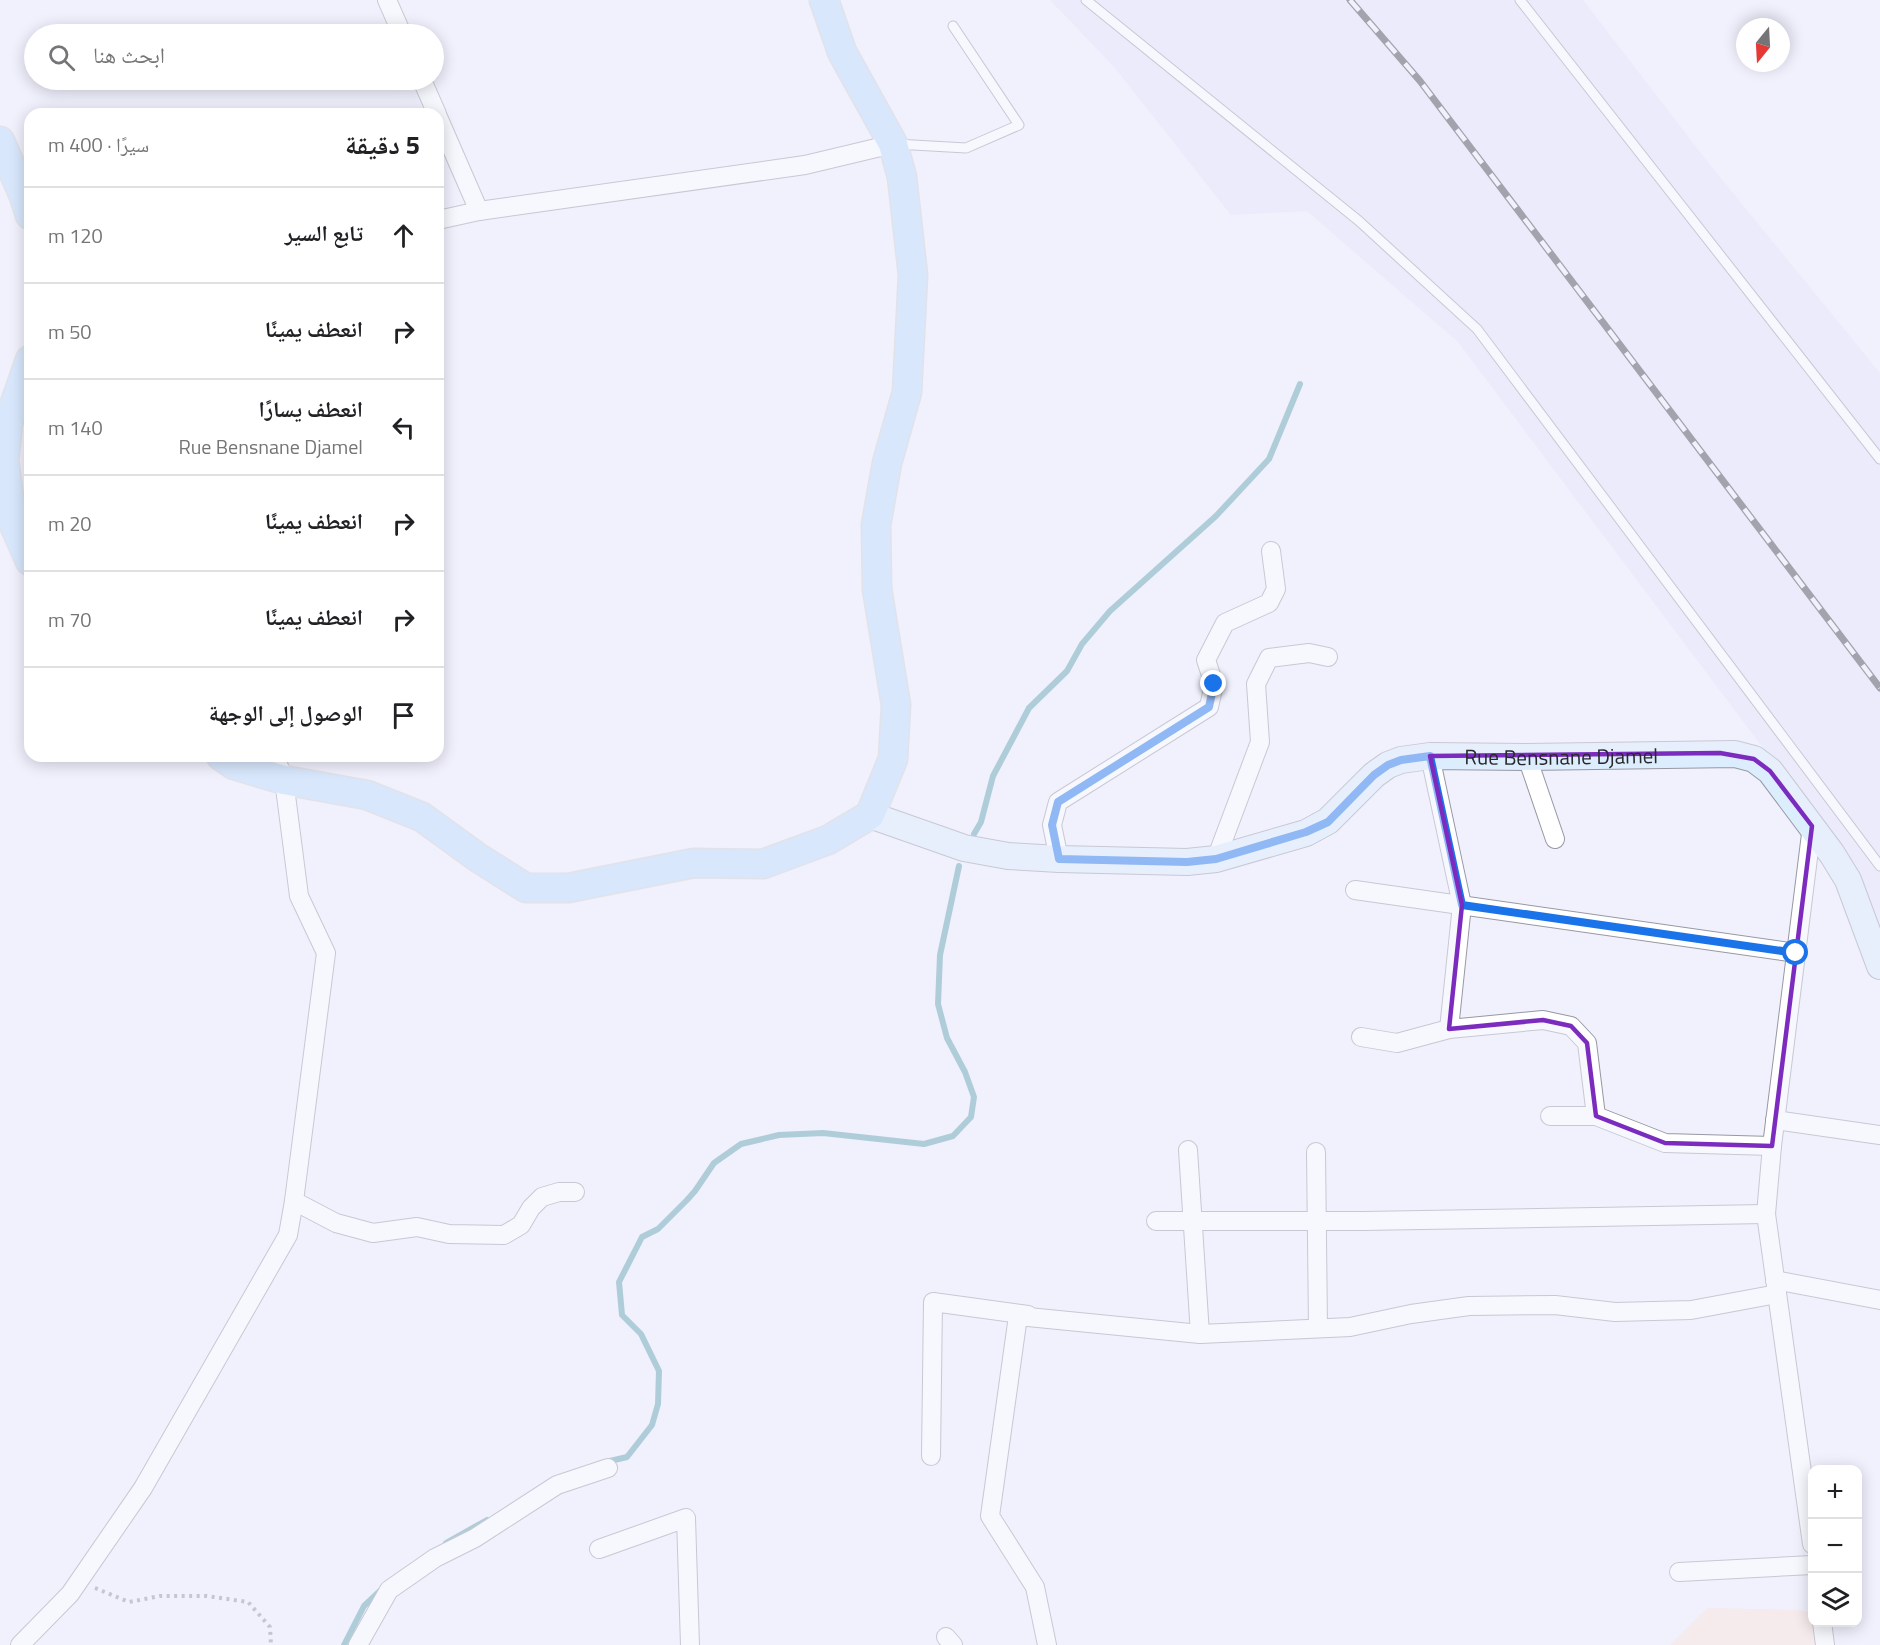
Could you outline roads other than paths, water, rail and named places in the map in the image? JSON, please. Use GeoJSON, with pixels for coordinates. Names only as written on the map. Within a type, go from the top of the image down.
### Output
{"type":"FeatureCollection","features":[{"type":"Feature","properties":{"kind":"main road"},"geometry":{"type":"LineString","coordinates":[[229,762],[234,765],[280,768],[367,795],[422,817],[477,857],[526,888],[568,888],[694,862],[763,864],[828,840],[870,815],[893,759],[896,705],[877,590],[876,525],[887,463],[907,392],[913,275],[902,177],[893,144],[842,52],[824,0]]}},
{"type":"Feature","properties":{"kind":"main road"},"geometry":{"type":"LineString","coordinates":[[0,141],[24,196]]}},
{"type":"Feature","properties":{"kind":"main road"},"geometry":{"type":"LineString","coordinates":[[24,377],[8,423],[4,460],[12,520],[24,547]]}},
{"type":"Feature","properties":{"kind":"main road","name":"Rue Bensnane Djamel"},"geometry":{"type":"LineString","coordinates":[[870,815],[964,848],[1008,856],[1187,862],[1216,859],[1313,829],[1328,822],[1374,775],[1388,765],[1401,760],[1430,756],[1527,758],[1735,754],[1754,759],[1770,771],[1812,826],[1848,880],[1880,966]]}},
{"type":"Feature","properties":{"kind":"street"},"geometry":{"type":"LineString","coordinates":[[387,0],[398,24]]}},
{"type":"Feature","properties":{"kind":"street"},"geometry":{"type":"LineString","coordinates":[[426,90],[434,108]]}},
{"type":"Feature","properties":{"kind":"street"},"geometry":{"type":"LineString","coordinates":[[444,131],[479,211]]}},
{"type":"Feature","properties":{"kind":"street"},"geometry":{"type":"LineString","coordinates":[[444,219],[479,211],[805,165],[893,144]]}},
{"type":"Feature","properties":{"kind":"street"},"geometry":{"type":"LineString","coordinates":[[1059,859],[1052,825],[1058,802],[1209,707],[1214,684],[1206,660],[1225,623],[1269,603],[1276,589],[1271,551]]}},
{"type":"Feature","properties":{"kind":"street"},"geometry":{"type":"LineString","coordinates":[[1216,859],[1260,742],[1256,684],[1269,658],[1309,653],[1328,657]]}},
{"type":"Feature","properties":{"kind":"street"},"geometry":{"type":"LineString","coordinates":[[1430,756],[1462,905],[1449,1029]]}},
{"type":"Feature","properties":{"kind":"street"},"geometry":{"type":"LineString","coordinates":[[1527,758],[1555,839]]}},
{"type":"Feature","properties":{"kind":"street"},"geometry":{"type":"LineString","coordinates":[[20,1645],[70,1594],[143,1488],[288,1234],[326,953],[299,896],[280,768]]}},
{"type":"Feature","properties":{"kind":"street"},"geometry":{"type":"LineString","coordinates":[[1808,1519],[1766,1214],[1775,1120],[1812,826]]}},
{"type":"Feature","properties":{"kind":"street"},"geometry":{"type":"LineString","coordinates":[[1355,890],[1796,953]]}},
{"type":"Feature","properties":{"kind":"street"},"geometry":{"type":"LineString","coordinates":[[1361,1037],[1397,1043],[1449,1029],[1543,1020],[1571,1026],[1587,1043],[1596,1116]]}},
{"type":"Feature","properties":{"kind":"street"},"geometry":{"type":"LineString","coordinates":[[1550,1116],[1596,1116],[1665,1143],[1772,1146]]}},
{"type":"Feature","properties":{"kind":"street"},"geometry":{"type":"LineString","coordinates":[[1775,1120],[1880,1135]]}},
{"type":"Feature","properties":{"kind":"street"},"geometry":{"type":"LineString","coordinates":[[1188,1150],[1200,1334]]}},
{"type":"Feature","properties":{"kind":"street"},"geometry":{"type":"LineString","coordinates":[[1316,1152],[1318,1328]]}},
{"type":"Feature","properties":{"kind":"street"},"geometry":{"type":"LineString","coordinates":[[294,1201],[336,1223],[373,1233],[417,1227],[449,1234],[504,1235],[517,1229],[531,1208],[542,1197],[559,1192],[575,1192]]}},
{"type":"Feature","properties":{"kind":"street"},"geometry":{"type":"LineString","coordinates":[[1156,1221],[1316,1221],[1766,1214]]}},
{"type":"Feature","properties":{"kind":"street"},"geometry":{"type":"LineString","coordinates":[[931,1456],[933,1302],[1040,1317],[1200,1334],[1350,1327],[1411,1314],[1469,1306],[1555,1305],[1615,1312],[1691,1310],[1776,1287],[1880,1300]]}},
{"type":"Feature","properties":{"kind":"street"},"geometry":{"type":"LineString","coordinates":[[1040,1317],[1018,1316],[990,1516],[1035,1587],[1047,1645]]}},
{"type":"Feature","properties":{"kind":"street"},"geometry":{"type":"LineString","coordinates":[[357,1645],[389,1590],[435,1558],[475,1538],[557,1485],[608,1468]]}},
{"type":"Feature","properties":{"kind":"street"},"geometry":{"type":"LineString","coordinates":[[599,1549],[686,1518],[690,1645]]}},
{"type":"Feature","properties":{"kind":"street"},"geometry":{"type":"LineString","coordinates":[[1679,1572],[1808,1565]]}},
{"type":"Feature","properties":{"kind":"street"},"geometry":{"type":"LineString","coordinates":[[1823,1627],[1825,1645]]}},
{"type":"Feature","properties":{"kind":"lane"},"geometry":{"type":"LineString","coordinates":[[1086,0],[1359,221],[1477,330],[1880,866]]}},
{"type":"Feature","properties":{"kind":"lane"},"geometry":{"type":"LineString","coordinates":[[1521,0],[1880,459]]}},
{"type":"Feature","properties":{"kind":"lane"},"geometry":{"type":"LineString","coordinates":[[893,144],[966,148],[1019,125],[953,26]]}},
{"type":"Feature","properties":{"kind":"waterway"},"geometry":{"type":"LineString","coordinates":[[974,834],[981,822],[993,776],[1029,708],[1067,671],[1082,644],[1110,611],[1216,516],[1269,459],[1300,384]]}},
{"type":"Feature","properties":{"kind":"waterway"},"geometry":{"type":"LineString","coordinates":[[606,1462],[627,1457],[652,1425],[658,1404],[659,1371],[641,1334],[622,1315],[619,1282],[642,1237],[658,1229],[687,1200],[714,1163],[741,1144],[779,1135],[823,1133],[924,1144],[953,1136],[971,1117],[974,1097],[965,1072],[947,1038],[938,1004],[940,955],[959,866]]}},
{"type":"Feature","properties":{"kind":"waterway"},"geometry":{"type":"LineString","coordinates":[[446,1543],[487,1520]]}},
{"type":"Feature","properties":{"kind":"waterway"},"geometry":{"type":"LineString","coordinates":[[344,1645],[364,1606],[382,1589]]}},
{"type":"Feature","properties":{"kind":"railway"},"geometry":{"type":"LineString","coordinates":[[1350,0],[1420,81],[1880,688]]}}]}
